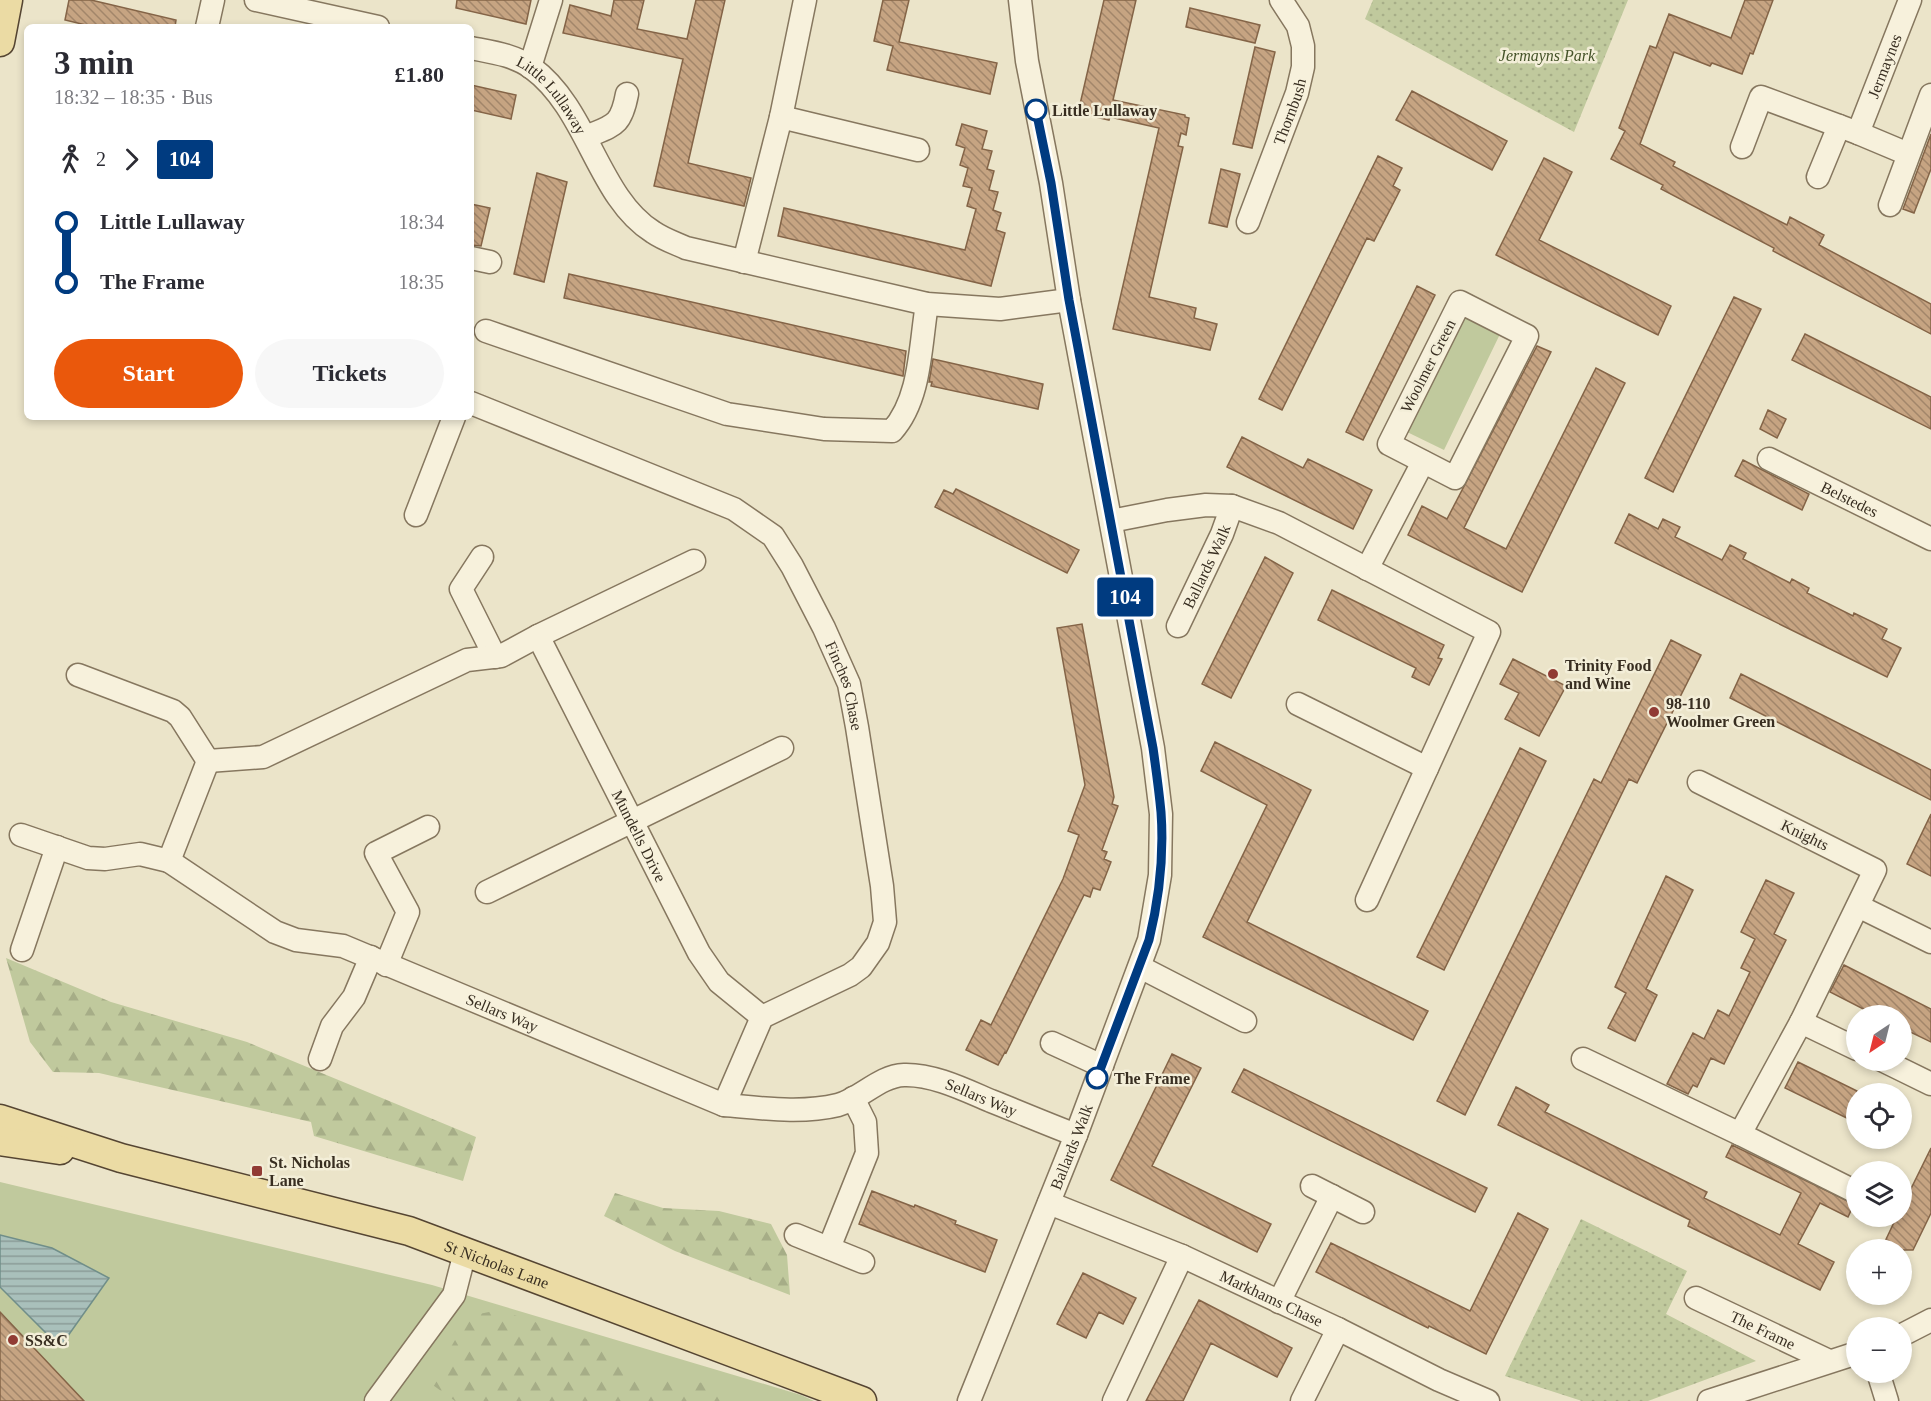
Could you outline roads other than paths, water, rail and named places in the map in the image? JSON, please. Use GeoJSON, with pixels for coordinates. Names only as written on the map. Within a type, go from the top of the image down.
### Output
{"type":"FeatureCollection","features":[{"type":"Feature","properties":{"kind":"main road"},"geometry":{"type":"LineString","coordinates":[[0,42],[8,0]]}},
{"type":"Feature","properties":{"kind":"main road","name":"St Nicholas Lane"},"geometry":{"type":"LineString","coordinates":[[0,1119],[121,1158],[409,1231],[862,1401]]}},
{"type":"Feature","properties":{"kind":"main road","name":"St Nicholas Lane"},"geometry":{"type":"LineString","coordinates":[[0,1141],[121,1158]]}},
{"type":"Feature","properties":{"kind":"street"},"geometry":{"type":"LineString","coordinates":[[208,24],[213,0]]}},
{"type":"Feature","properties":{"kind":"street"},"geometry":{"type":"LineString","coordinates":[[256,0],[364,24]]}},
{"type":"Feature","properties":{"kind":"street"},"geometry":{"type":"LineString","coordinates":[[530,67],[551,0]]}},
{"type":"Feature","properties":{"kind":"street"},"geometry":{"type":"LineString","coordinates":[[744,262],[781,117],[805,0]]}},
{"type":"Feature","properties":{"kind":"street","name":"Ballards Walk"},"geometry":{"type":"LineString","coordinates":[[969,1401],[1076,1135],[1140,967],[1149,940],[1160,875],[1161,814],[1153,748],[1069,300],[1051,183],[1027,61],[1020,0]]}},
{"type":"Feature","properties":{"kind":"street","name":"Thornbush"},"geometry":{"type":"LineString","coordinates":[[1248,222],[1297,93],[1303,67],[1303,46],[1298,26],[1281,0]]}},
{"type":"Feature","properties":{"kind":"street","name":"Jermaynes"},"geometry":{"type":"LineString","coordinates":[[1818,177],[1848,129],[1910,0]]}},
{"type":"Feature","properties":{"kind":"street","name":"Little Lullaway"},"geometry":{"type":"LineString","coordinates":[[474,49],[502,55],[530,67],[550,84],[568,106],[627,209],[651,232],[686,248],[927,304],[1000,309],[1069,300]]}},
{"type":"Feature","properties":{"kind":"street"},"geometry":{"type":"LineString","coordinates":[[586,137],[617,122],[622,115],[627,94]]}},
{"type":"Feature","properties":{"kind":"street"},"geometry":{"type":"LineString","coordinates":[[1890,205],[1931,95]]}},
{"type":"Feature","properties":{"kind":"street"},"geometry":{"type":"LineString","coordinates":[[1742,147],[1761,97],[1908,154]]}},
{"type":"Feature","properties":{"kind":"street"},"geometry":{"type":"LineString","coordinates":[[781,117],[918,150]]}},
{"type":"Feature","properties":{"kind":"street","name":"Woolmer Green"},"geometry":{"type":"LineString","coordinates":[[1460,302],[1527,336],[1455,478],[1423,462],[1389,444],[1460,302]]}},
{"type":"Feature","properties":{"kind":"street"},"geometry":{"type":"LineString","coordinates":[[486,331],[727,414],[825,429],[892,431],[903,419],[913,398],[927,304]]}},
{"type":"Feature","properties":{"kind":"street","name":"Finches Chase"},"geometry":{"type":"LineString","coordinates":[[474,404],[734,509],[773,536],[792,566],[824,628],[849,684],[881,880],[885,922],[878,944],[865,962],[850,975],[762,1017]]}},
{"type":"Feature","properties":{"kind":"street"},"geometry":{"type":"LineString","coordinates":[[416,514],[453,420]]}},
{"type":"Feature","properties":{"kind":"street","name":"Belstedes"},"geometry":{"type":"LineString","coordinates":[[1768,459],[1931,539]]}},
{"type":"Feature","properties":{"kind":"street"},"geometry":{"type":"LineString","coordinates":[[1367,569],[1423,462]]}},
{"type":"Feature","properties":{"kind":"street"},"geometry":{"type":"LineString","coordinates":[[1111,521],[1196,506],[1232,506],[1279,523],[1489,632],[1367,900]]}},
{"type":"Feature","properties":{"kind":"street","name":"Ballards Walk"},"geometry":{"type":"LineString","coordinates":[[1178,626],[1222,534],[1232,506]]}},
{"type":"Feature","properties":{"kind":"street"},"geometry":{"type":"LineString","coordinates":[[482,557],[461,589],[495,657]]}},
{"type":"Feature","properties":{"kind":"street"},"geometry":{"type":"LineString","coordinates":[[208,761],[262,757],[467,660],[501,656],[694,561]]}},
{"type":"Feature","properties":{"kind":"street","name":"Mundells Drive"},"geometry":{"type":"LineString","coordinates":[[538,636],[699,953],[719,982],[762,1017]]}},
{"type":"Feature","properties":{"kind":"street"},"geometry":{"type":"LineString","coordinates":[[78,675],[173,711],[180,717],[208,761]]}},
{"type":"Feature","properties":{"kind":"street"},"geometry":{"type":"LineString","coordinates":[[1298,704],[1427,768]]}},
{"type":"Feature","properties":{"kind":"street"},"geometry":{"type":"LineString","coordinates":[[487,892],[782,748]]}},
{"type":"Feature","properties":{"kind":"street"},"geometry":{"type":"LineString","coordinates":[[169,861],[208,761]]}},
{"type":"Feature","properties":{"kind":"street","name":"Knights"},"geometry":{"type":"LineString","coordinates":[[1700,782],[1875,870],[1801,1022],[1740,1134]]}},
{"type":"Feature","properties":{"kind":"street"},"geometry":{"type":"LineString","coordinates":[[320,1059],[332,1026],[354,998],[408,912],[376,853],[428,828]]}},
{"type":"Feature","properties":{"kind":"street","name":"Sellars Way"},"geometry":{"type":"LineString","coordinates":[[21,835],[88,858],[105,859],[140,854],[169,861],[275,932],[296,940],[343,946],[724,1105],[776,1110],[838,1105],[888,1078],[903,1075],[926,1077],[963,1089],[1076,1135]]}},
{"type":"Feature","properties":{"kind":"street"},"geometry":{"type":"LineString","coordinates":[[21,950],[57,847]]}},
{"type":"Feature","properties":{"kind":"street"},"geometry":{"type":"LineString","coordinates":[[1858,906],[1931,942]]}},
{"type":"Feature","properties":{"kind":"street"},"geometry":{"type":"LineString","coordinates":[[1140,967],[1245,1020]]}},
{"type":"Feature","properties":{"kind":"street"},"geometry":{"type":"LineString","coordinates":[[724,1105],[762,1017]]}},
{"type":"Feature","properties":{"kind":"street"},"geometry":{"type":"LineString","coordinates":[[1801,1022],[1846,1044]]}},
{"type":"Feature","properties":{"kind":"street"},"geometry":{"type":"LineString","coordinates":[[1052,1042],[1102,1066]]}},
{"type":"Feature","properties":{"kind":"street"},"geometry":{"type":"LineString","coordinates":[[1583,1059],[1846,1187]]}},
{"type":"Feature","properties":{"kind":"street"},"geometry":{"type":"LineString","coordinates":[[1904,1071],[1931,1084]]}},
{"type":"Feature","properties":{"kind":"street"},"geometry":{"type":"LineString","coordinates":[[829,1248],[867,1154],[865,1122],[853,1098]]}},
{"type":"Feature","properties":{"kind":"street"},"geometry":{"type":"LineString","coordinates":[[1312,1186],[1363,1212]]}},
{"type":"Feature","properties":{"kind":"street"},"geometry":{"type":"LineString","coordinates":[[1278,1302],[1332,1196]]}},
{"type":"Feature","properties":{"kind":"street","name":"Markhams Chase"},"geometry":{"type":"LineString","coordinates":[[1049,1203],[1182,1256],[1338,1329],[1439,1380],[1488,1401]]}},
{"type":"Feature","properties":{"kind":"street"},"geometry":{"type":"LineString","coordinates":[[795,1236],[863,1262]]}},
{"type":"Feature","properties":{"kind":"street"},"geometry":{"type":"LineString","coordinates":[[376,1401],[454,1295],[465,1252]]}},
{"type":"Feature","properties":{"kind":"street"},"geometry":{"type":"LineString","coordinates":[[1114,1401],[1182,1256]]}},
{"type":"Feature","properties":{"kind":"street","name":"The Frame"},"geometry":{"type":"LineString","coordinates":[[1696,1298],[1828,1361]]}},
{"type":"Feature","properties":{"kind":"street"},"geometry":{"type":"LineString","coordinates":[[1912,1330],[1931,1320]]}},
{"type":"Feature","properties":{"kind":"street"},"geometry":{"type":"LineString","coordinates":[[1302,1401],[1338,1329]]}},
{"type":"Feature","properties":{"kind":"street"},"geometry":{"type":"LineString","coordinates":[[1709,1401],[1846,1356]]}},
{"type":"Feature","properties":{"kind":"street"},"geometry":{"type":"LineString","coordinates":[[1881,1383],[1887,1401]]}},
{"type":"Feature","properties":{"kind":"water"},"geometry":{"type":"Polygon","coordinates":[[[0,1235],[52,1248],[109,1278],[60,1347],[0,1287],[0,1235]]]}},
{"type":"Feature","properties":{"kind":"place","name":"Little Lullaway"},"geometry":{"type":"Point","coordinates":[1036,110]}},
{"type":"Feature","properties":{"kind":"place","name":"Trinity Food and Wine"},"geometry":{"type":"Point","coordinates":[1553,674]}},
{"type":"Feature","properties":{"kind":"place","name":"98-110 Woolmer Green"},"geometry":{"type":"Point","coordinates":[1654,712]}},
{"type":"Feature","properties":{"kind":"place","name":"The Frame"},"geometry":{"type":"Point","coordinates":[1097,1078]}},
{"type":"Feature","properties":{"kind":"place","name":"St. Nicholas Lane"},"geometry":{"type":"Point","coordinates":[257,1171]}},
{"type":"Feature","properties":{"kind":"place","name":"SS&C"},"geometry":{"type":"Point","coordinates":[13,1340]}},
{"type":"Feature","properties":{"kind":"park label","name":"Jermayns Park"},"geometry":{"type":"Point","coordinates":[1547,55]}}]}
